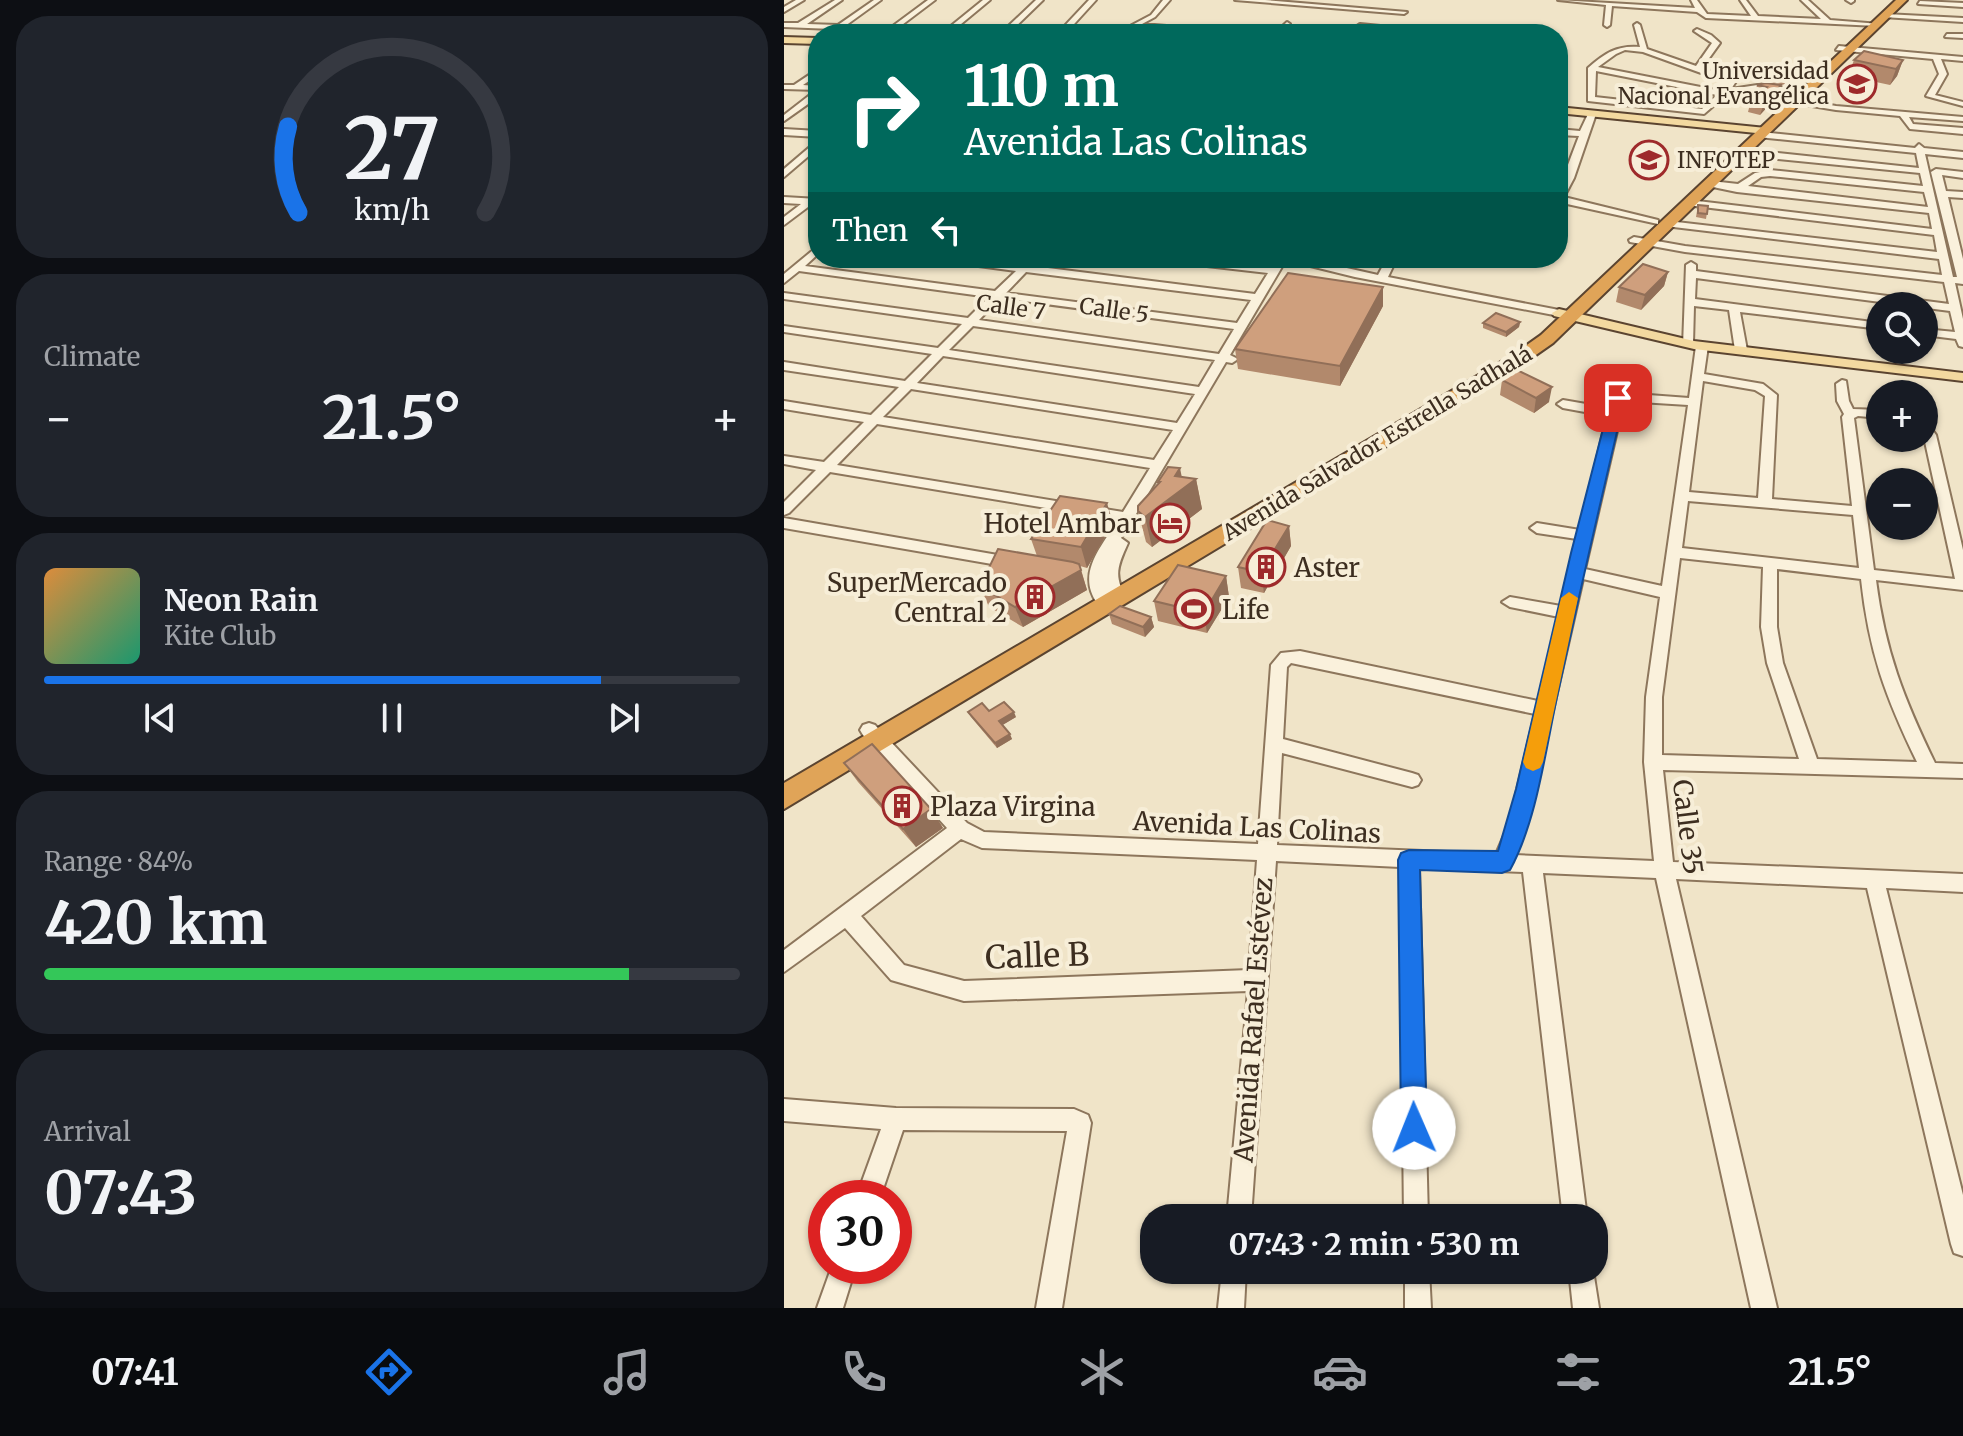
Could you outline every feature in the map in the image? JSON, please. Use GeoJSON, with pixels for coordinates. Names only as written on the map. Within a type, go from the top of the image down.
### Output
{"type":"FeatureCollection","features":[{"type":"Feature","properties":{"kind":"highway","name":"Avenida Salvador Estrella Sadhalá"},"geometry":{"type":"LineString","coordinates":[[1876,21],[1891,0]]}},
{"type":"Feature","properties":{"kind":"highway","name":"Avenida Salvador Estrella Sadhalá"},"geometry":{"type":"LineString","coordinates":[[784,797],[873,736],[1102,591],[1566,314],[1792,97],[1902,0]]}},
{"type":"Feature","properties":{"kind":"highway","name":"Avenida Salvador Estrella Sadhalá"},"geometry":{"type":"LineString","coordinates":[[1662,223],[1711,184],[1757,132]]}},
{"type":"Feature","properties":{"kind":"highway","name":"Avenida Salvador Estrella Sadhalá"},"geometry":{"type":"LineString","coordinates":[[784,779],[873,736]]}},
{"type":"Feature","properties":{"kind":"highway"},"geometry":{"type":"LineString","coordinates":[[784,807],[859,761],[873,736]]}},
{"type":"Feature","properties":{"kind":"main road"},"geometry":{"type":"LineString","coordinates":[[785,42],[808,43]]}},
{"type":"Feature","properties":{"kind":"main road"},"geometry":{"type":"LineString","coordinates":[[1568,113],[1757,132]]}},
{"type":"Feature","properties":{"kind":"main road"},"geometry":{"type":"LineString","coordinates":[[1566,314],[1695,345],[1963,377]]}},
{"type":"Feature","properties":{"kind":"street"},"geometry":{"type":"LineString","coordinates":[[784,10],[801,0]]}},
{"type":"Feature","properties":{"kind":"street"},"geometry":{"type":"LineString","coordinates":[[800,25],[839,0]]}},
{"type":"Feature","properties":{"kind":"street"},"geometry":{"type":"LineString","coordinates":[[844,24],[878,0]]}},
{"type":"Feature","properties":{"kind":"street"},"geometry":{"type":"LineString","coordinates":[[900,24],[932,0]]}},
{"type":"Feature","properties":{"kind":"street"},"geometry":{"type":"LineString","coordinates":[[957,24],[987,0]]}},
{"type":"Feature","properties":{"kind":"street"},"geometry":{"type":"LineString","coordinates":[[1015,24],[1040,0]]}},
{"type":"Feature","properties":{"kind":"street"},"geometry":{"type":"LineString","coordinates":[[1070,24],[1093,0]]}},
{"type":"Feature","properties":{"kind":"street"},"geometry":{"type":"LineString","coordinates":[[1139,24],[1153,16],[1167,0]]}},
{"type":"Feature","properties":{"kind":"street"},"geometry":{"type":"LineString","coordinates":[[1238,0],[1404,12]]}},
{"type":"Feature","properties":{"kind":"street"},"geometry":{"type":"LineString","coordinates":[[1561,0],[1756,18],[1827,21],[1963,18],[1959,5],[1920,3]]}},
{"type":"Feature","properties":{"kind":"street"},"geometry":{"type":"LineString","coordinates":[[1694,0],[1701,13]]}},
{"type":"Feature","properties":{"kind":"street"},"geometry":{"type":"LineString","coordinates":[[1743,0],[1756,18]]}},
{"type":"Feature","properties":{"kind":"street"},"geometry":{"type":"LineString","coordinates":[[1804,0],[1827,21]]}},
{"type":"Feature","properties":{"kind":"street"},"geometry":{"type":"LineString","coordinates":[[1607,25],[1609,4]]}},
{"type":"Feature","properties":{"kind":"street"},"geometry":{"type":"LineString","coordinates":[[784,25],[808,25]]}},
{"type":"Feature","properties":{"kind":"street"},"geometry":{"type":"LineString","coordinates":[[1637,25],[1644,50]]}},
{"type":"Feature","properties":{"kind":"street"},"geometry":{"type":"LineString","coordinates":[[1698,68],[1716,43],[1701,32],[1718,34]]}},
{"type":"Feature","properties":{"kind":"street"},"geometry":{"type":"LineString","coordinates":[[1947,36],[1963,36]]}},
{"type":"Feature","properties":{"kind":"street"},"geometry":{"type":"LineString","coordinates":[[1624,48],[1644,50],[1734,81],[1704,112],[1592,68],[1624,48]]}},
{"type":"Feature","properties":{"kind":"street"},"geometry":{"type":"LineString","coordinates":[[1845,49],[1963,59]]}},
{"type":"Feature","properties":{"kind":"street"},"geometry":{"type":"LineString","coordinates":[[1936,57],[1943,74],[1930,96],[1963,104]]}},
{"type":"Feature","properties":{"kind":"street"},"geometry":{"type":"LineString","coordinates":[[1592,68],[1590,98],[1606,103],[1657,95],[1721,93],[1764,86],[1792,97],[1903,114],[1963,119]]}},
{"type":"Feature","properties":{"kind":"street"},"geometry":{"type":"LineString","coordinates":[[796,87],[808,78]]}},
{"type":"Feature","properties":{"kind":"street"},"geometry":{"type":"LineString","coordinates":[[784,87],[808,89]]}},
{"type":"Feature","properties":{"kind":"street"},"geometry":{"type":"LineString","coordinates":[[784,119],[808,99]]}},
{"type":"Feature","properties":{"kind":"street"},"geometry":{"type":"LineString","coordinates":[[1903,114],[1910,126],[1963,131]]}},
{"type":"Feature","properties":{"kind":"street"},"geometry":{"type":"LineString","coordinates":[[1568,176],[1572,151],[1591,116]]}},
{"type":"Feature","properties":{"kind":"street"},"geometry":{"type":"LineString","coordinates":[[784,132],[808,133]]}},
{"type":"Feature","properties":{"kind":"street"},"geometry":{"type":"LineString","coordinates":[[1757,132],[1963,153]]}},
{"type":"Feature","properties":{"kind":"street"},"geometry":{"type":"LineString","coordinates":[[1568,133],[1581,134]]}},
{"type":"Feature","properties":{"kind":"street"},"geometry":{"type":"LineString","coordinates":[[1641,242],[1949,280],[1962,275],[1942,194],[1931,172],[1925,149]]}},
{"type":"Feature","properties":{"kind":"street"},"geometry":{"type":"LineString","coordinates":[[784,174],[808,152]]}},
{"type":"Feature","properties":{"kind":"street"},"geometry":{"type":"LineString","coordinates":[[1778,156],[1963,175]]}},
{"type":"Feature","properties":{"kind":"street"},"geometry":{"type":"LineString","coordinates":[[1931,172],[1930,190],[1962,340],[1938,335]]}},
{"type":"Feature","properties":{"kind":"street"},"geometry":{"type":"LineString","coordinates":[[1737,189],[1758,175],[1770,173],[1930,190]]}},
{"type":"Feature","properties":{"kind":"street"},"geometry":{"type":"LineString","coordinates":[[1711,184],[1934,211]]}},
{"type":"Feature","properties":{"kind":"street"},"geometry":{"type":"LineString","coordinates":[[1942,194],[1963,195]]}},
{"type":"Feature","properties":{"kind":"street"},"geometry":{"type":"LineString","coordinates":[[784,200],[808,201]]}},
{"type":"Feature","properties":{"kind":"street"},"geometry":{"type":"LineString","coordinates":[[1568,202],[1662,223],[1943,256]]}},
{"type":"Feature","properties":{"kind":"street"},"geometry":{"type":"LineString","coordinates":[[1689,203],[1939,233]]}},
{"type":"Feature","properties":{"kind":"street"},"geometry":{"type":"LineString","coordinates":[[784,222],[808,205]]}},
{"type":"Feature","properties":{"kind":"street"},"geometry":{"type":"LineString","coordinates":[[1948,221],[1963,222]]}},
{"type":"Feature","properties":{"kind":"street","name":"Calle 35"},"geometry":{"type":"LineString","coordinates":[[1685,249],[1690,255],[1690,302],[1697,376],[1654,697],[1653,762],[1664,869],[1764,1308]]}},
{"type":"Feature","properties":{"kind":"street"},"geometry":{"type":"LineString","coordinates":[[784,280],[808,258]]}},
{"type":"Feature","properties":{"kind":"street","name":"Calle 5"},"geometry":{"type":"LineString","coordinates":[[797,268],[1241,327]]}},
{"type":"Feature","properties":{"kind":"street"},"geometry":{"type":"LineString","coordinates":[[784,510],[1024,268],[1259,298]]}},
{"type":"Feature","properties":{"kind":"street"},"geometry":{"type":"LineString","coordinates":[[1213,268],[1273,280]]}},
{"type":"Feature","properties":{"kind":"street"},"geometry":{"type":"LineString","coordinates":[[1102,591],[1130,518],[1158,465],[1202,391],[1228,358],[1241,327],[1259,298],[1282,268]]}},
{"type":"Feature","properties":{"kind":"street"},"geometry":{"type":"LineString","coordinates":[[1334,268],[1566,314]]}},
{"type":"Feature","properties":{"kind":"street"},"geometry":{"type":"LineString","coordinates":[[1382,279],[1387,268]]}},
{"type":"Feature","properties":{"kind":"street"},"geometry":{"type":"LineString","coordinates":[[1691,274],[1955,308]]}},
{"type":"Feature","properties":{"kind":"street"},"geometry":{"type":"LineString","coordinates":[[1130,518],[1273,280]]}},
{"type":"Feature","properties":{"kind":"street","name":"Calle 7"},"geometry":{"type":"LineString","coordinates":[[784,296],[1228,358]]}},
{"type":"Feature","properties":{"kind":"street"},"geometry":{"type":"LineString","coordinates":[[1690,302],[1866,324]]}},
{"type":"Feature","properties":{"kind":"street"},"geometry":{"type":"LineString","coordinates":[[1734,308],[1741,350]]}},
{"type":"Feature","properties":{"kind":"street"},"geometry":{"type":"LineString","coordinates":[[784,329],[1202,391]]}},
{"type":"Feature","properties":{"kind":"street"},"geometry":{"type":"LineString","coordinates":[[784,366],[1181,427]]}},
{"type":"Feature","properties":{"kind":"street"},"geometry":{"type":"LineString","coordinates":[[1697,376],[1759,387],[1771,395],[1765,503]]}},
{"type":"Feature","properties":{"kind":"street"},"geometry":{"type":"LineString","coordinates":[[1842,384],[1843,401],[1852,413],[1860,511],[1878,650],[1897,703],[1930,770]]}},
{"type":"Feature","properties":{"kind":"street"},"geometry":{"type":"LineString","coordinates":[[1502,863],[1518,824],[1617,400],[1622,397],[1693,402]]}},
{"type":"Feature","properties":{"kind":"street"},"geometry":{"type":"LineString","coordinates":[[1563,404],[1613,413]]}},
{"type":"Feature","properties":{"kind":"street"},"geometry":{"type":"LineString","coordinates":[[784,405],[1158,465]]}},
{"type":"Feature","properties":{"kind":"street"},"geometry":{"type":"LineString","coordinates":[[1852,413],[1866,414]]}},
{"type":"Feature","properties":{"kind":"street"},"geometry":{"type":"LineString","coordinates":[[1673,552],[1770,565],[1963,583],[1934,452]]}},
{"type":"Feature","properties":{"kind":"street"},"geometry":{"type":"LineString","coordinates":[[784,460],[1130,518]]}},
{"type":"Feature","properties":{"kind":"street"},"geometry":{"type":"LineString","coordinates":[[1681,496],[1860,511]]}},
{"type":"Feature","properties":{"kind":"street"},"geometry":{"type":"LineString","coordinates":[[784,523],[1035,567]]}},
{"type":"Feature","properties":{"kind":"street"},"geometry":{"type":"LineString","coordinates":[[1537,528],[1584,535]]}},
{"type":"Feature","properties":{"kind":"street"},"geometry":{"type":"LineString","coordinates":[[1770,565],[1769,627],[1775,663],[1811,768]]}},
{"type":"Feature","properties":{"kind":"street"},"geometry":{"type":"LineString","coordinates":[[1575,572],[1667,593]]}},
{"type":"Feature","properties":{"kind":"street"},"geometry":{"type":"LineString","coordinates":[[1510,602],[1566,613]]}},
{"type":"Feature","properties":{"kind":"street","name":"Avenida Rafael Estévez"},"geometry":{"type":"LineString","coordinates":[[1240,1204],[1259,980],[1279,665],[1293,656],[1544,709]]}},
{"type":"Feature","properties":{"kind":"street","name":"Avenida Las Colinas"},"geometry":{"type":"LineString","coordinates":[[873,736],[960,829],[982,840],[1963,883]]}},
{"type":"Feature","properties":{"kind":"street"},"geometry":{"type":"LineString","coordinates":[[1274,744],[1412,780]]}},
{"type":"Feature","properties":{"kind":"street"},"geometry":{"type":"LineString","coordinates":[[1653,762],[1963,771]]}},
{"type":"Feature","properties":{"kind":"street"},"geometry":{"type":"LineString","coordinates":[[784,962],[960,829]]}},
{"type":"Feature","properties":{"kind":"street"},"geometry":{"type":"LineString","coordinates":[[1409,860],[1416,1204]]}},
{"type":"Feature","properties":{"kind":"street"},"geometry":{"type":"LineString","coordinates":[[1532,864],[1573,1204]]}},
{"type":"Feature","properties":{"kind":"street"},"geometry":{"type":"LineString","coordinates":[[1874,878],[1963,1244]]}},
{"type":"Feature","properties":{"kind":"street","name":"Calle B"},"geometry":{"type":"LineString","coordinates":[[846,914],[898,973],[964,991],[1259,980]]}},
{"type":"Feature","properties":{"kind":"street"},"geometry":{"type":"LineString","coordinates":[[784,1110],[896,1119],[1074,1120],[1080,1123],[1049,1308]]}},
{"type":"Feature","properties":{"kind":"street"},"geometry":{"type":"LineString","coordinates":[[874,1180],[896,1119]]}},
{"type":"Feature","properties":{"kind":"street"},"geometry":{"type":"LineString","coordinates":[[830,1308],[838,1284]]}},
{"type":"Feature","properties":{"kind":"street"},"geometry":{"type":"LineString","coordinates":[[1231,1308],[1233,1284]]}},
{"type":"Feature","properties":{"kind":"street"},"geometry":{"type":"LineString","coordinates":[[1417,1284],[1418,1308]]}},
{"type":"Feature","properties":{"kind":"street"},"geometry":{"type":"LineString","coordinates":[[1583,1284],[1586,1308]]}},
{"type":"Feature","properties":{"kind":"building"},"geometry":{"type":"Polygon","coordinates":[[[1864,51],[1903,60],[1896,69],[1854,60],[1864,51]]]}},
{"type":"Feature","properties":{"kind":"building"},"geometry":{"type":"Polygon","coordinates":[[[1774,68],[1792,71],[1787,79],[1767,75],[1774,68]]]}},
{"type":"Feature","properties":{"kind":"building"},"geometry":{"type":"Polygon","coordinates":[[[1757,85],[1781,85],[1763,106],[1750,104],[1767,87],[1757,85]]]}},
{"type":"Feature","properties":{"kind":"building"},"geometry":{"type":"Polygon","coordinates":[[[1698,205],[1708,206],[1707,214],[1698,213],[1698,205]]]}},
{"type":"Feature","properties":{"kind":"building"},"geometry":{"type":"Polygon","coordinates":[[[1643,264],[1668,272],[1645,295],[1619,287],[1643,264]]]}},
{"type":"Feature","properties":{"kind":"building"},"geometry":{"type":"Polygon","coordinates":[[[1288,273],[1383,287],[1340,366],[1235,349],[1288,273]]]}},
{"type":"Feature","properties":{"kind":"building"},"geometry":{"type":"Polygon","coordinates":[[[1496,313],[1520,322],[1506,332],[1483,323],[1496,313]]]}},
{"type":"Feature","properties":{"kind":"building"},"geometry":{"type":"Polygon","coordinates":[[[1517,370],[1552,387],[1536,398],[1502,380],[1517,370]]]}},
{"type":"Feature","properties":{"kind":"building"},"geometry":{"type":"Polygon","coordinates":[[[1168,467],[1180,468],[1175,476],[1196,479],[1145,517],[1138,511],[1138,506],[1160,482],[1168,467]]]}},
{"type":"Feature","properties":{"kind":"building"},"geometry":{"type":"Polygon","coordinates":[[[1060,496],[1107,503],[1081,547],[1031,539],[1060,496]]]}},
{"type":"Feature","properties":{"kind":"building"},"geometry":{"type":"Polygon","coordinates":[[[1267,520],[1289,526],[1261,572],[1238,567],[1267,520]]]}},
{"type":"Feature","properties":{"kind":"building"},"geometry":{"type":"Polygon","coordinates":[[[998,549],[1073,562],[1079,564],[1081,570],[1015,607],[980,586],[998,549]]]}},
{"type":"Feature","properties":{"kind":"building"},"geometry":{"type":"Polygon","coordinates":[[[1178,565],[1226,576],[1204,613],[1154,601],[1178,565]]]}},
{"type":"Feature","properties":{"kind":"building"},"geometry":{"type":"Polygon","coordinates":[[[1120,606],[1151,617],[1143,627],[1109,614],[1120,606]]]}},
{"type":"Feature","properties":{"kind":"building"},"geometry":{"type":"Polygon","coordinates":[[[1004,702],[1014,712],[999,721],[1010,734],[995,743],[968,712],[982,703],[989,711],[1004,702]]]}},
{"type":"Feature","properties":{"kind":"building","name":"Plaza Virgina"},"geometry":{"type":"Polygon","coordinates":[[[872,744],[931,809],[903,829],[844,763],[872,744]]]}},
{"type":"Feature","properties":{"kind":"slow traffic"},"geometry":{"type":"LineString","coordinates":[[1533,762],[1569,598]]}},
{"type":"Feature","properties":{"kind":"place","name":"Universidad Nacional Evangélica"},"geometry":{"type":"Point","coordinates":[1857,84]}},
{"type":"Feature","properties":{"kind":"place","name":"INFOTEP"},"geometry":{"type":"Point","coordinates":[1649,160]}},
{"type":"Feature","properties":{"kind":"place","name":"Hotel Ambar"},"geometry":{"type":"Point","coordinates":[1170,523]}},
{"type":"Feature","properties":{"kind":"place","name":"Aster"},"geometry":{"type":"Point","coordinates":[1266,567]}},
{"type":"Feature","properties":{"kind":"place","name":"SuperMercado Central 2"},"geometry":{"type":"Point","coordinates":[1035,597]}},
{"type":"Feature","properties":{"kind":"place","name":"Life"},"geometry":{"type":"Point","coordinates":[1194,609]}},
{"type":"Feature","properties":{"kind":"place","name":"Plaza Virgina"},"geometry":{"type":"Point","coordinates":[902,806]}},
{"type":"Feature","properties":{"kind":"route"},"geometry":{"type":"LineString","coordinates":[[1414,1128],[1409,860],[1502,863],[1508,854],[1527,789],[1579,553],[1618,398]]}}]}
